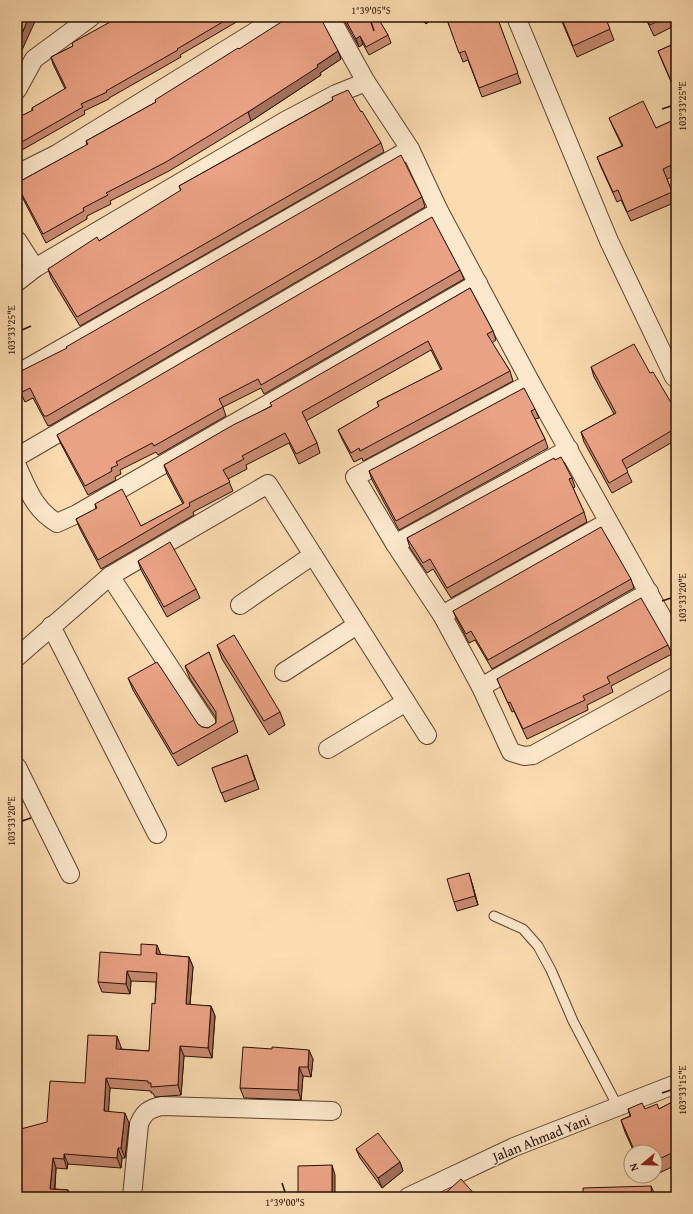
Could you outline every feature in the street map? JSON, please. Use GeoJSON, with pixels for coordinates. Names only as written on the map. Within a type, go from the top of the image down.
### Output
{"type":"FeatureCollection","features":[{"type":"Feature","properties":{"kind":"street"},"geometry":{"type":"LineString","coordinates":[[17,90],[34,59],[91,17]]}},
{"type":"Feature","properties":{"kind":"street"},"geometry":{"type":"LineString","coordinates":[[17,174],[56,154],[279,17]]}},
{"type":"Feature","properties":{"kind":"street"},"geometry":{"type":"LineString","coordinates":[[330,17],[366,82],[410,149],[439,211],[531,383],[676,642]]}},
{"type":"Feature","properties":{"kind":"street"},"geometry":{"type":"LineString","coordinates":[[516,17],[609,241],[674,377]]}},
{"type":"Feature","properties":{"kind":"street"},"geometry":{"type":"LineString","coordinates":[[17,282],[35,268],[285,121],[336,94],[366,82]]}},
{"type":"Feature","properties":{"kind":"street"},"geometry":{"type":"LineString","coordinates":[[17,374],[410,149]]}},
{"type":"Feature","properties":{"kind":"street"},"geometry":{"type":"LineString","coordinates":[[17,457],[439,211]]}},
{"type":"Feature","properties":{"kind":"street"},"geometry":{"type":"LineString","coordinates":[[17,240],[35,268]]}},
{"type":"Feature","properties":{"kind":"street"},"geometry":{"type":"LineString","coordinates":[[17,466],[31,496],[44,515],[57,523],[77,514],[478,282]]}},
{"type":"Feature","properties":{"kind":"street"},"geometry":{"type":"LineString","coordinates":[[531,383],[355,477],[395,544],[442,615],[481,687],[511,752],[524,756],[533,755],[676,676]]}},
{"type":"Feature","properties":{"kind":"street"},"geometry":{"type":"LineString","coordinates":[[395,544],[569,449]]}},
{"type":"Feature","properties":{"kind":"street"},"geometry":{"type":"LineString","coordinates":[[17,657],[110,576],[268,484],[427,735]]}},
{"type":"Feature","properties":{"kind":"street"},"geometry":{"type":"LineString","coordinates":[[442,615],[608,522]]}},
{"type":"Feature","properties":{"kind":"street"},"geometry":{"type":"LineString","coordinates":[[240,605],[313,555]]}},
{"type":"Feature","properties":{"kind":"street"},"geometry":{"type":"LineString","coordinates":[[110,576],[211,730]]}},
{"type":"Feature","properties":{"kind":"street"},"geometry":{"type":"LineString","coordinates":[[481,687],[649,592]]}},
{"type":"Feature","properties":{"kind":"street"},"geometry":{"type":"LineString","coordinates":[[284,672],[358,625]]}},
{"type":"Feature","properties":{"kind":"street"},"geometry":{"type":"LineString","coordinates":[[51,626],[157,834]]}},
{"type":"Feature","properties":{"kind":"street"},"geometry":{"type":"LineString","coordinates":[[328,749],[406,702]]}},
{"type":"Feature","properties":{"kind":"street"},"geometry":{"type":"LineString","coordinates":[[17,767],[70,874]]}},
{"type":"Feature","properties":{"kind":"street","name":"Jalan Ahmad Yani"},"geometry":{"type":"LineString","coordinates":[[408,1197],[514,1147],[676,1084]]}},
{"type":"Feature","properties":{"kind":"street"},"geometry":{"type":"LineString","coordinates":[[132,1197],[139,1124],[143,1115],[151,1108],[161,1106],[332,1111]]}},
{"type":"Feature","properties":{"kind":"lane"},"geometry":{"type":"LineString","coordinates":[[494,916],[523,929],[538,946],[551,970],[573,1021],[618,1107]]}},
{"type":"Feature","properties":{"kind":"building"},"geometry":{"type":"Polygon","coordinates":[[[17,17],[29,17],[17,45],[17,17]]]}},
{"type":"Feature","properties":{"kind":"building"},"geometry":{"type":"Polygon","coordinates":[[[119,17],[231,17],[177,49],[178,50],[106,91],[107,92],[81,104],[83,107],[20,143],[17,137],[17,118],[33,110],[32,108],[66,88],[51,57],[73,46],[72,43],[119,17]]]}},
{"type":"Feature","properties":{"kind":"building"},"geometry":{"type":"Polygon","coordinates":[[[289,17],[320,17],[338,51],[317,65],[318,67],[248,112],[166,162],[106,193],[108,195],[83,208],[84,211],[43,234],[17,183],[88,144],[86,141],[156,102],[155,100],[289,17]]]}},
{"type":"Feature","properties":{"kind":"building"},"geometry":{"type":"Polygon","coordinates":[[[344,17],[375,17],[373,22],[378,18],[388,35],[366,47],[360,36],[356,39],[344,17]]]}},
{"type":"Feature","properties":{"kind":"building"},"geometry":{"type":"Polygon","coordinates":[[[446,17],[497,17],[518,73],[479,88],[465,51],[459,53],[446,17]]]}},
{"type":"Feature","properties":{"kind":"building"},"geometry":{"type":"Polygon","coordinates":[[[561,17],[605,17],[610,29],[573,46],[561,17]]]}},
{"type":"Feature","properties":{"kind":"building"},"geometry":{"type":"Polygon","coordinates":[[[646,17],[666,17],[650,25],[646,17]]]}},
{"type":"Feature","properties":{"kind":"building"},"geometry":{"type":"Polygon","coordinates":[[[676,43],[676,92],[658,51],[676,43]]]}},
{"type":"Feature","properties":{"kind":"building"},"geometry":{"type":"Polygon","coordinates":[[[348,90],[381,143],[77,317],[48,269],[97,237],[99,241],[181,190],[179,186],[333,100],[332,97],[348,90]]]}},
{"type":"Feature","properties":{"kind":"building"},"geometry":{"type":"Polygon","coordinates":[[[643,101],[656,128],[676,119],[676,163],[663,169],[672,192],[627,212],[618,190],[613,192],[597,157],[623,146],[609,118],[643,101]]]}},
{"type":"Feature","properties":{"kind":"building"},"geometry":{"type":"Polygon","coordinates":[[[401,155],[422,197],[47,416],[44,416],[30,388],[22,392],[17,383],[17,373],[67,348],[66,347],[401,155]]]}},
{"type":"Feature","properties":{"kind":"building"},"geometry":{"type":"Polygon","coordinates":[[[432,217],[460,270],[261,385],[258,379],[219,399],[223,407],[154,446],[152,443],[116,462],[118,465],[111,468],[112,471],[85,486],[57,435],[432,217]]]}},
{"type":"Feature","properties":{"kind":"building"},"geometry":{"type":"Polygon","coordinates":[[[470,288],[493,331],[487,334],[510,371],[360,451],[359,448],[351,453],[338,430],[379,406],[377,402],[442,369],[428,341],[302,412],[317,443],[296,454],[285,433],[242,456],[244,459],[223,470],[230,482],[189,503],[190,506],[98,560],[76,519],[97,508],[95,504],[122,489],[141,526],[184,503],[164,465],[233,425],[272,406],[270,403],[470,288]]]}},
{"type":"Feature","properties":{"kind":"building"},"geometry":{"type":"Polygon","coordinates":[[[634,344],[650,373],[653,372],[676,411],[676,428],[622,460],[628,472],[609,483],[581,432],[616,413],[591,367],[634,344]]]}},
{"type":"Feature","properties":{"kind":"building"},"geometry":{"type":"Polygon","coordinates":[[[524,388],[535,409],[531,411],[545,439],[396,521],[369,471],[524,388]]]}},
{"type":"Feature","properties":{"kind":"building"},"geometry":{"type":"Polygon","coordinates":[[[561,457],[572,478],[569,479],[584,512],[447,588],[430,559],[423,563],[407,538],[554,458],[555,460],[561,457]]]}},
{"type":"Feature","properties":{"kind":"building"},"geometry":{"type":"Polygon","coordinates":[[[601,527],[631,579],[488,660],[471,631],[466,634],[453,611],[601,527]]]}},
{"type":"Feature","properties":{"kind":"building"},"geometry":{"type":"Polygon","coordinates":[[[170,542],[196,589],[164,607],[138,561],[170,542]]]}},
{"type":"Feature","properties":{"kind":"building"},"geometry":{"type":"Polygon","coordinates":[[[641,598],[668,645],[607,677],[610,683],[583,696],[585,700],[523,729],[510,702],[508,703],[497,679],[641,598]]]}},
{"type":"Feature","properties":{"kind":"building"},"geometry":{"type":"Polygon","coordinates":[[[234,635],[280,712],[264,721],[217,645],[234,635]]]}},
{"type":"Feature","properties":{"kind":"building"},"geometry":{"type":"Polygon","coordinates":[[[209,652],[234,720],[173,754],[128,678],[157,662],[198,724],[202,727],[208,728],[216,723],[216,712],[185,666],[209,652]]]}},
{"type":"Feature","properties":{"kind":"building"},"geometry":{"type":"Polygon","coordinates":[[[247,755],[255,780],[221,793],[212,768],[247,755]]]}},
{"type":"Feature","properties":{"kind":"building"},"geometry":{"type":"Polygon","coordinates":[[[469,873],[475,896],[454,902],[447,879],[469,873]]]}},
{"type":"Feature","properties":{"kind":"building"},"geometry":{"type":"Polygon","coordinates":[[[141,944],[157,945],[156,954],[189,957],[186,1004],[211,1006],[208,1048],[180,1046],[178,1085],[151,1087],[151,1083],[148,1083],[148,1081],[106,1078],[104,1111],[125,1113],[121,1148],[118,1148],[117,1158],[64,1154],[64,1159],[53,1158],[50,1189],[68,1190],[68,1197],[17,1197],[17,1130],[47,1122],[50,1081],[85,1083],[88,1035],[117,1036],[116,1049],[149,1051],[152,1003],[155,1004],[157,973],[127,971],[126,984],[98,982],[100,952],[141,955],[141,944]]]}},
{"type":"Feature","properties":{"kind":"building"},"geometry":{"type":"Polygon","coordinates":[[[243,1047],[272,1049],[272,1047],[309,1050],[308,1067],[299,1067],[298,1090],[240,1088],[243,1047]]]}},
{"type":"Feature","properties":{"kind":"building"},"geometry":{"type":"Polygon","coordinates":[[[676,1100],[676,1151],[663,1157],[663,1144],[632,1144],[621,1120],[631,1116],[628,1109],[642,1103],[645,1109],[657,1104],[659,1109],[676,1100]]]}},
{"type":"Feature","properties":{"kind":"building"},"geometry":{"type":"Polygon","coordinates":[[[378,1133],[400,1162],[378,1178],[356,1149],[378,1133]]]}},
{"type":"Feature","properties":{"kind":"building"},"geometry":{"type":"Polygon","coordinates":[[[332,1165],[332,1197],[298,1197],[298,1166],[332,1165]]]}},
{"type":"Feature","properties":{"kind":"building"},"geometry":{"type":"Polygon","coordinates":[[[461,1179],[477,1197],[442,1196],[461,1179]]]}},
{"type":"Feature","properties":{"kind":"building"},"geometry":{"type":"Polygon","coordinates":[[[651,1186],[652,1197],[583,1197],[583,1188],[651,1186]]]}}]}
